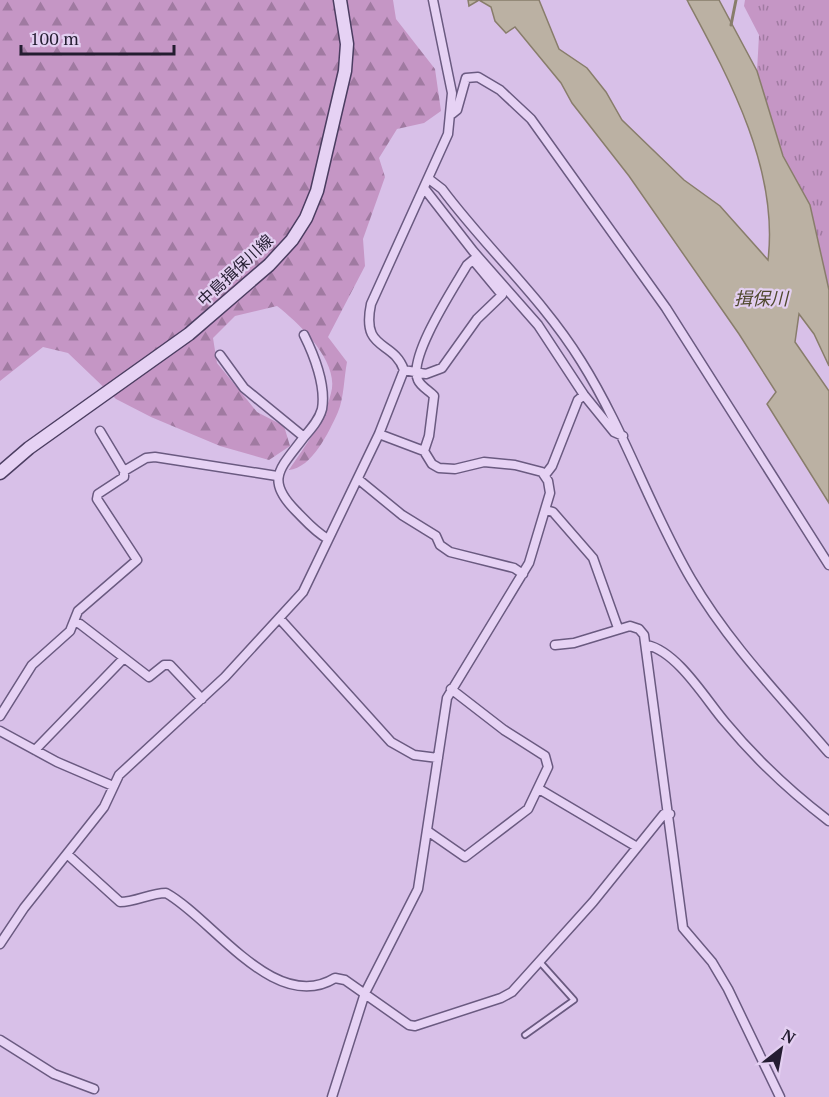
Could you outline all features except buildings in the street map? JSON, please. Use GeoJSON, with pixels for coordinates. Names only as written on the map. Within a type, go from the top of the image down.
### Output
{"type":"FeatureCollection","features":[{"type":"Feature","properties":{"kind":"main road","name":"中島揖保川線"},"geometry":{"type":"LineString","coordinates":[[0,472],[29,448],[189,334],[269,265],[291,240],[306,218],[316,191],[345,71],[347,44],[340,0]]}},
{"type":"Feature","properties":{"kind":"street"},"geometry":{"type":"LineString","coordinates":[[424,451],[429,436],[435,396],[417,380],[417,372],[421,347],[467,265],[473,260],[502,295],[477,319],[442,368],[426,374],[417,372],[404,370],[396,357],[374,338],[369,329],[368,318],[377,289],[448,134],[452,115],[452,93],[447,60],[433,0]]}},
{"type":"Feature","properties":{"kind":"street"},"geometry":{"type":"LineString","coordinates":[[452,115],[457,110],[466,78],[477,77],[500,90],[531,119],[666,308],[829,565]]}},
{"type":"Feature","properties":{"kind":"street"},"geometry":{"type":"LineString","coordinates":[[429,178],[442,189],[558,328],[581,360],[623,436],[691,580],[741,652],[829,753]]}},
{"type":"Feature","properties":{"kind":"street"},"geometry":{"type":"LineString","coordinates":[[424,188],[472,251],[538,325],[584,394],[614,432],[623,436]]}},
{"type":"Feature","properties":{"kind":"street"},"geometry":{"type":"LineString","coordinates":[[304,335],[314,355],[322,398],[321,410],[315,424],[277,476],[279,492],[286,501],[327,539]]}},
{"type":"Feature","properties":{"kind":"street"},"geometry":{"type":"LineString","coordinates":[[220,355],[244,388],[304,437]]}},
{"type":"Feature","properties":{"kind":"street"},"geometry":{"type":"LineString","coordinates":[[0,944],[24,908],[105,807],[119,775],[202,699],[280,619],[303,592],[379,434],[404,370]]}},
{"type":"Feature","properties":{"kind":"street"},"geometry":{"type":"LineString","coordinates":[[545,475],[552,466],[578,400],[584,394]]}},
{"type":"Feature","properties":{"kind":"street"},"geometry":{"type":"LineString","coordinates":[[0,716],[32,665],[70,631],[78,611],[138,558],[97,499],[98,494],[124,477],[124,471],[100,431]]}},
{"type":"Feature","properties":{"kind":"street"},"geometry":{"type":"LineString","coordinates":[[379,434],[424,451],[432,464],[439,468],[455,469],[484,462],[515,465],[545,475]]}},
{"type":"Feature","properties":{"kind":"street"},"geometry":{"type":"LineString","coordinates":[[124,471],[146,458],[154,457],[277,476]]}},
{"type":"Feature","properties":{"kind":"street"},"geometry":{"type":"LineString","coordinates":[[332,1097],[365,993],[415,899],[429,832],[438,758],[451,689],[523,574],[550,493],[545,475]]}},
{"type":"Feature","properties":{"kind":"street"},"geometry":{"type":"LineString","coordinates":[[358,479],[402,515],[436,536],[440,545],[450,552],[514,568],[523,574]]}},
{"type":"Feature","properties":{"kind":"street"},"geometry":{"type":"LineString","coordinates":[[546,510],[554,512],[593,558],[618,628]]}},
{"type":"Feature","properties":{"kind":"street"},"geometry":{"type":"LineString","coordinates":[[280,619],[391,742],[414,754],[438,758]]}},
{"type":"Feature","properties":{"kind":"street"},"geometry":{"type":"LineString","coordinates":[[74,622],[80,624],[148,677],[164,665],[170,665],[202,699]]}},
{"type":"Feature","properties":{"kind":"street"},"geometry":{"type":"LineString","coordinates":[[555,645],[574,643],[630,626],[639,628],[644,635],[670,814],[683,928],[712,962],[728,989],[780,1097]]}},
{"type":"Feature","properties":{"kind":"street"},"geometry":{"type":"LineString","coordinates":[[647,645],[657,649],[680,667],[744,743],[829,822]]}},
{"type":"Feature","properties":{"kind":"street"},"geometry":{"type":"LineString","coordinates":[[35,750],[124,658]]}},
{"type":"Feature","properties":{"kind":"street"},"geometry":{"type":"LineString","coordinates":[[429,832],[465,857],[528,809],[548,766],[544,756],[504,730],[451,689]]}},
{"type":"Feature","properties":{"kind":"street"},"geometry":{"type":"LineString","coordinates":[[0,731],[72,769],[113,786]]}},
{"type":"Feature","properties":{"kind":"street"},"geometry":{"type":"LineString","coordinates":[[538,789],[637,848]]}},
{"type":"Feature","properties":{"kind":"street"},"geometry":{"type":"LineString","coordinates":[[67,854],[120,902],[129,902],[153,893],[166,892],[173,896],[251,963],[279,981],[302,988],[322,986],[335,978],[345,980],[409,1025],[415,1026],[501,998],[512,992],[664,814],[670,814]]}},
{"type":"Feature","properties":{"kind":"street"},"geometry":{"type":"LineString","coordinates":[[0,1040],[54,1074],[94,1089]]}},
{"type":"Feature","properties":{"kind":"lane"},"geometry":{"type":"LineString","coordinates":[[525,1035],[574,1000],[539,961]]}},
{"type":"Feature","properties":{"kind":"green space"},"geometry":{"type":"Polygon","coordinates":[[[0,0],[393,0],[396,19],[435,69],[441,111],[424,123],[397,129],[379,158],[385,177],[363,239],[365,266],[328,337],[347,362],[342,400],[325,439],[305,463],[289,470],[324,414],[331,393],[332,381],[324,356],[316,344],[277,306],[235,316],[213,338],[217,363],[257,412],[284,426],[290,446],[269,460],[220,446],[151,417],[116,399],[68,353],[43,347],[0,381],[0,0]]]}},
{"type":"Feature","properties":{"kind":"green space"},"geometry":{"type":"Polygon","coordinates":[[[745,0],[829,0],[829,290],[810,205],[783,156],[757,71],[759,35],[744,6],[745,0]]]}},
{"type":"Feature","properties":{"kind":"water"},"geometry":{"type":"Polygon","coordinates":[[[468,0],[479,0],[469,6],[468,0]]]}},
{"type":"Feature","properties":{"kind":"water","name":"揖保川"},"geometry":{"type":"Polygon","coordinates":[[[479,0],[539,0],[559,49],[587,68],[606,92],[622,120],[684,180],[720,206],[768,260],[769,226],[766,192],[758,158],[734,93],[687,0],[719,0],[757,71],[783,156],[810,205],[829,290],[829,366],[814,334],[799,314],[795,342],[829,391],[829,503],[767,404],[776,392],[739,334],[629,176],[572,103],[561,83],[515,27],[506,33],[495,21],[491,7],[479,0]]]}},
{"type":"Feature","properties":{"kind":"waterway"},"geometry":{"type":"LineString","coordinates":[[731,25],[736,0]]}}]}
